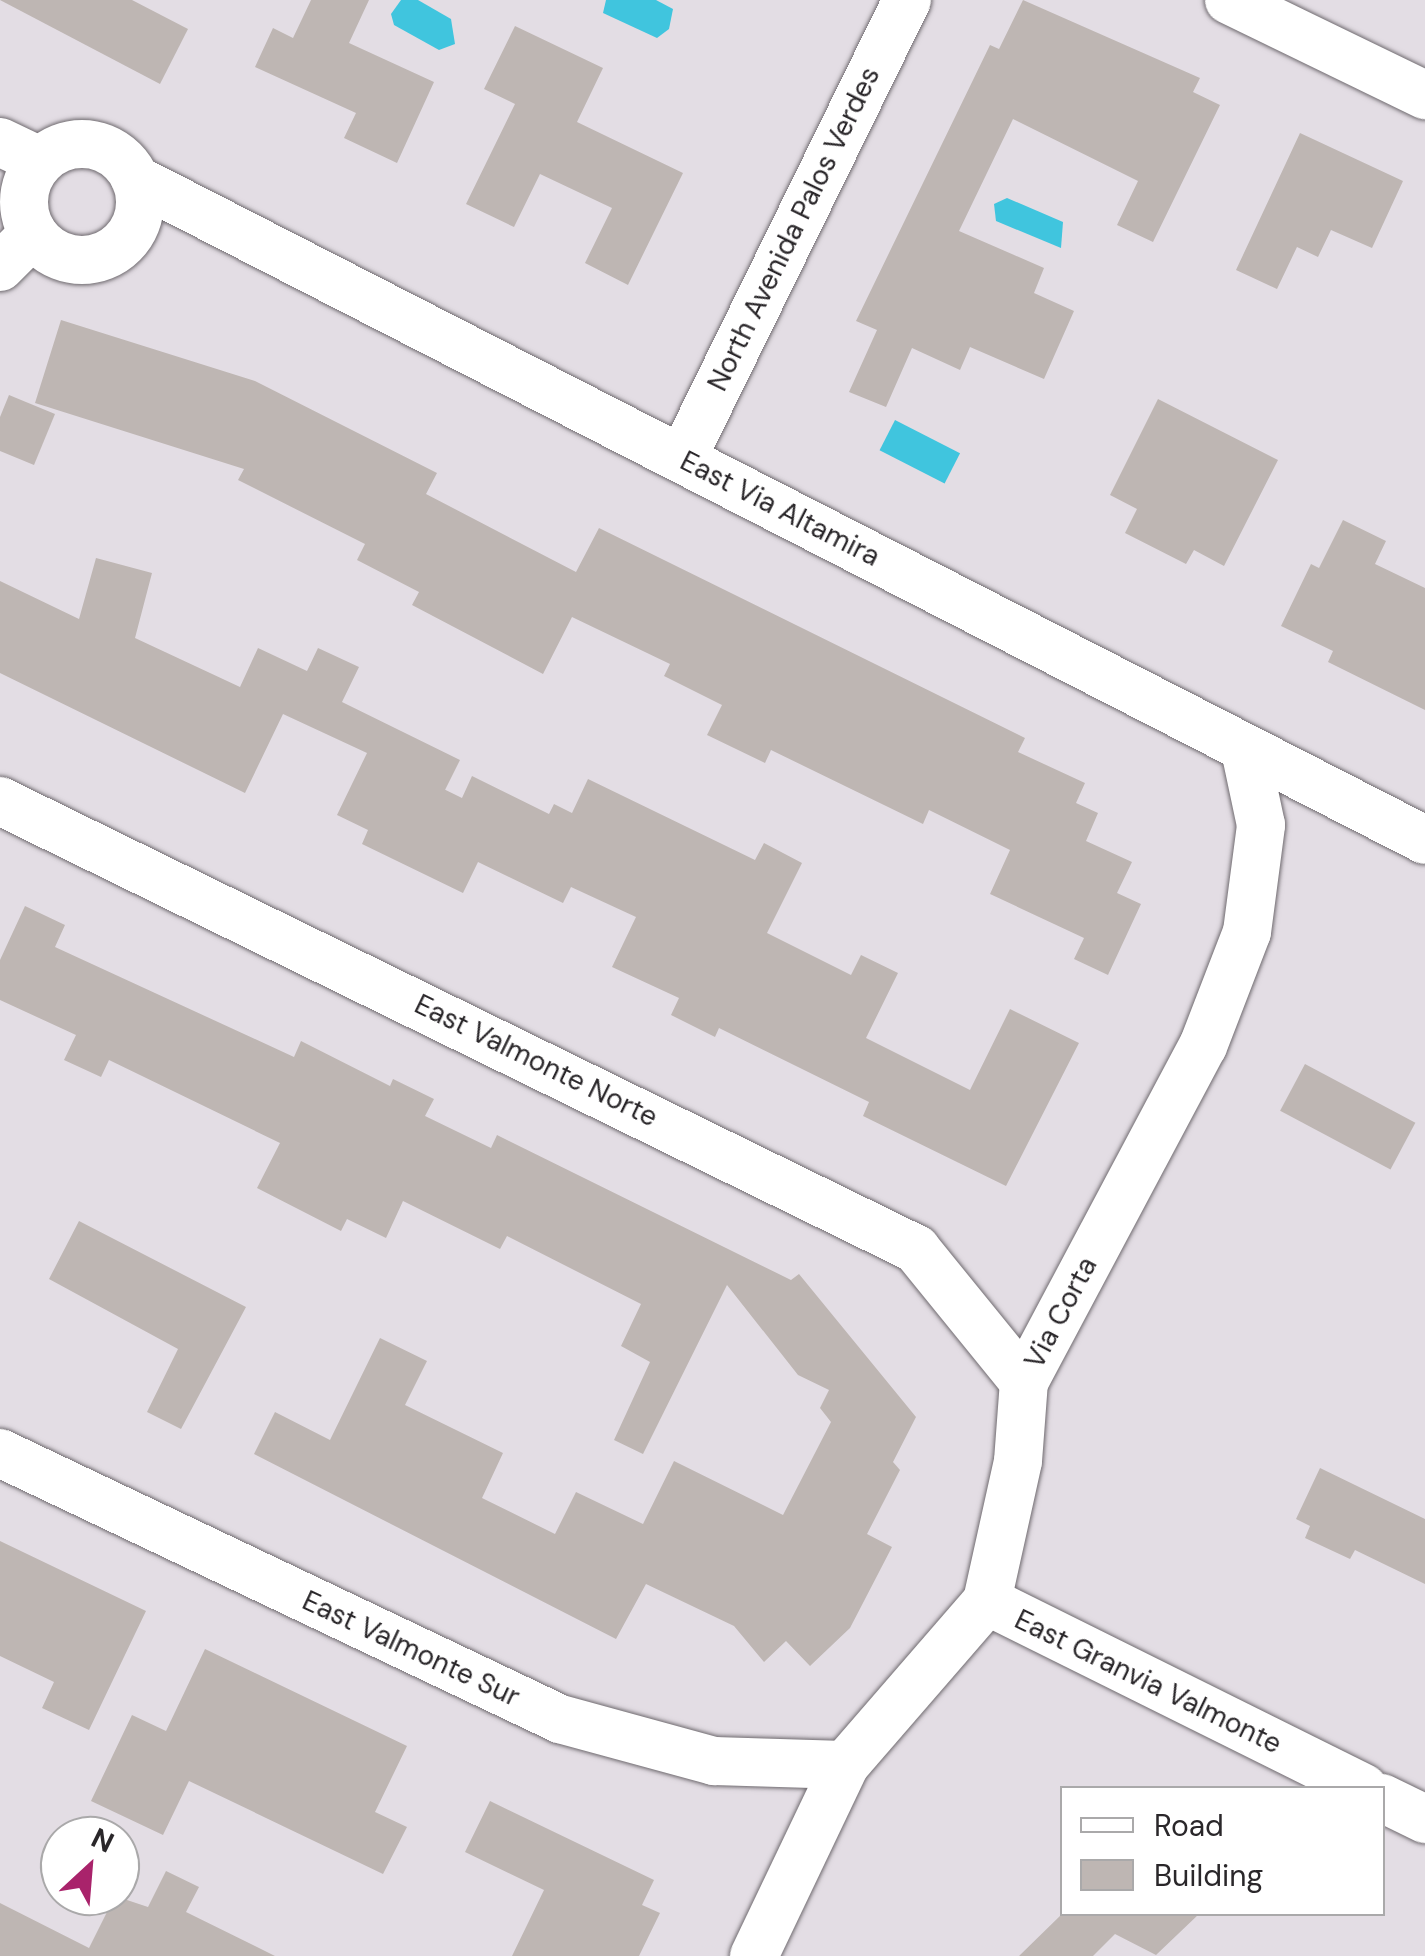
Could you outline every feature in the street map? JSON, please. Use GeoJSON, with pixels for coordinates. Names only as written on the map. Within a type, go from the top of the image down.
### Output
{"type":"FeatureCollection","features":[{"type":"Feature","properties":{"kind":"street","name":"North Avenida Palos Verdes"},"geometry":{"type":"LineString","coordinates":[[682,458],[907,0]]}},
{"type":"Feature","properties":{"kind":"street"},"geometry":{"type":"LineString","coordinates":[[1229,0],[1425,95]]}},
{"type":"Feature","properties":{"kind":"street","name":"East Via Altamira"},"geometry":{"type":"LineString","coordinates":[[93,145],[126,163],[136,179],[140,198],[131,234],[102,258],[64,258],[16,251],[24,196],[20,151],[93,145]]}},
{"type":"Feature","properties":{"kind":"street","name":"East Via Altamira"},"geometry":{"type":"LineString","coordinates":[[136,179],[1425,840]]}},
{"type":"Feature","properties":{"kind":"street","name":"Via Corta"},"geometry":{"type":"LineString","coordinates":[[754,1956],[845,1765],[987,1601],[1018,1461],[1024,1382],[1203,1046],[1248,932],[1261,825],[1245,750]]}},
{"type":"Feature","properties":{"kind":"street","name":"East Valmonte Norte"},"geometry":{"type":"LineString","coordinates":[[0,801],[916,1249],[1024,1382]]}},
{"type":"Feature","properties":{"kind":"street","name":"East Valmonte Sur"},"geometry":{"type":"LineString","coordinates":[[0,1453],[560,1719],[714,1761],[845,1765]]}},
{"type":"Feature","properties":{"kind":"street","name":"East Granvia Valmonte"},"geometry":{"type":"LineString","coordinates":[[987,1601],[1359,1786]]}},
{"type":"Feature","properties":{"kind":"street"},"geometry":{"type":"LineString","coordinates":[[1385,1799],[1425,1819]]}},
{"type":"Feature","properties":{"kind":"water"},"geometry":{"type":"Polygon","coordinates":[[[401,0],[418,0],[451,19],[455,44],[439,50],[394,25],[391,14],[401,0]]]}},
{"type":"Feature","properties":{"kind":"water"},"geometry":{"type":"Polygon","coordinates":[[[606,0],[656,0],[673,9],[669,29],[657,38],[603,13],[606,0]]]}},
{"type":"Feature","properties":{"kind":"water"},"geometry":{"type":"Polygon","coordinates":[[[1007,198],[1063,222],[1061,248],[996,221],[994,204],[1007,198]]]}},
{"type":"Feature","properties":{"kind":"water"},"geometry":{"type":"Polygon","coordinates":[[[895,420],[960,453],[945,483],[880,450],[895,420]]]}},
{"type":"Feature","properties":{"kind":"building"},"geometry":{"type":"Polygon","coordinates":[[[0,0],[132,0],[188,29],[160,84],[0,0]]]}},
{"type":"Feature","properties":{"kind":"building"},"geometry":{"type":"Polygon","coordinates":[[[311,0],[369,0],[349,43],[434,82],[397,163],[344,138],[356,113],[255,67],[273,28],[293,38],[311,0]]]}},
{"type":"Feature","properties":{"kind":"building"},"geometry":{"type":"Polygon","coordinates":[[[1023,0],[1200,78],[1193,92],[1220,105],[1153,242],[1117,225],[1138,181],[1013,119],[959,231],[1044,268],[1034,293],[1074,311],[1044,379],[970,347],[960,370],[912,348],[886,407],[849,392],[877,330],[856,321],[990,45],[999,49],[1023,0]]]}},
{"type":"Feature","properties":{"kind":"building"},"geometry":{"type":"Polygon","coordinates":[[[515,26],[603,68],[577,122],[683,173],[628,285],[585,263],[612,208],[540,174],[514,227],[466,204],[515,104],[484,89],[515,26]]]}},
{"type":"Feature","properties":{"kind":"building"},"geometry":{"type":"Polygon","coordinates":[[[1300,133],[1403,181],[1372,248],[1331,230],[1318,257],[1297,247],[1277,289],[1236,270],[1300,133]]]}},
{"type":"Feature","properties":{"kind":"building"},"geometry":{"type":"Polygon","coordinates":[[[61,320],[255,381],[437,473],[426,494],[576,572],[599,528],[1025,738],[1018,752],[1085,783],[1076,803],[1098,813],[1086,841],[1132,862],[1117,893],[1141,904],[1108,975],[1074,959],[1084,938],[990,894],[1010,850],[929,810],[923,824],[771,750],[765,763],[707,735],[722,705],[664,676],[670,664],[572,617],[543,674],[412,605],[419,592],[357,560],[365,544],[238,480],[244,469],[35,403],[61,320]]]}},
{"type":"Feature","properties":{"kind":"building"},"geometry":{"type":"Polygon","coordinates":[[[9,395],[55,414],[34,465],[0,451],[0,417],[9,395]]]}},
{"type":"Feature","properties":{"kind":"building"},"geometry":{"type":"Polygon","coordinates":[[[1158,399],[1278,460],[1224,566],[1194,550],[1186,564],[1125,533],[1137,509],[1110,495],[1158,399]]]}},
{"type":"Feature","properties":{"kind":"building"},"geometry":{"type":"Polygon","coordinates":[[[1343,520],[1386,541],[1375,564],[1425,588],[1425,710],[1328,662],[1333,651],[1281,626],[1311,564],[1319,568],[1343,520]]]}},
{"type":"Feature","properties":{"kind":"building"},"geometry":{"type":"Polygon","coordinates":[[[96,558],[152,573],[135,638],[240,687],[258,648],[307,671],[318,648],[359,667],[342,702],[460,760],[445,790],[462,798],[472,776],[549,814],[554,804],[572,813],[588,779],[755,860],[764,843],[802,863],[767,933],[851,975],[861,955],[898,973],[866,1038],[970,1090],[1010,1009],[1079,1043],[1006,1186],[863,1116],[869,1102],[719,1028],[715,1037],[671,1015],[679,998],[612,967],[636,917],[571,887],[563,903],[478,862],[463,893],[362,844],[368,830],[337,815],[367,753],[283,714],[245,793],[0,673],[0,581],[79,619],[96,558]]]}},
{"type":"Feature","properties":{"kind":"building"},"geometry":{"type":"Polygon","coordinates":[[[25,906],[65,925],[55,947],[294,1057],[301,1041],[390,1086],[393,1079],[434,1099],[425,1116],[491,1148],[497,1135],[791,1280],[799,1274],[916,1417],[893,1462],[900,1470],[867,1534],[892,1547],[850,1628],[810,1666],[786,1641],[764,1662],[734,1626],[646,1584],[616,1639],[254,1454],[275,1412],[330,1440],[380,1338],[427,1361],[405,1405],[503,1453],[482,1498],[555,1534],[576,1492],[643,1524],[674,1461],[783,1515],[831,1422],[820,1408],[829,1390],[798,1375],[727,1285],[643,1454],[614,1440],[650,1362],[621,1346],[641,1304],[507,1236],[500,1249],[403,1201],[386,1238],[347,1219],[341,1231],[257,1188],[280,1143],[109,1060],[101,1077],[64,1060],[76,1035],[0,1000],[0,960],[25,906]]]}},
{"type":"Feature","properties":{"kind":"building"},"geometry":{"type":"Polygon","coordinates":[[[1305,1064],[1415,1123],[1390,1169],[1280,1111],[1305,1064]]]}},
{"type":"Feature","properties":{"kind":"building"},"geometry":{"type":"Polygon","coordinates":[[[79,1221],[246,1307],[181,1429],[147,1412],[178,1349],[49,1279],[79,1221]]]}},
{"type":"Feature","properties":{"kind":"building"},"geometry":{"type":"Polygon","coordinates":[[[1320,1468],[1425,1519],[1425,1584],[1355,1550],[1350,1559],[1305,1538],[1310,1526],[1296,1519],[1320,1468]]]}},
{"type":"Feature","properties":{"kind":"building"},"geometry":{"type":"Polygon","coordinates":[[[0,1541],[146,1611],[89,1730],[42,1708],[54,1682],[0,1656],[0,1541]]]}},
{"type":"Feature","properties":{"kind":"building"},"geometry":{"type":"Polygon","coordinates":[[[205,1649],[407,1746],[375,1812],[407,1827],[383,1874],[189,1781],[163,1835],[140,1824],[140,1816],[123,1816],[91,1801],[132,1715],[166,1731],[205,1649]]]}},
{"type":"Feature","properties":{"kind":"building"},"geometry":{"type":"Polygon","coordinates":[[[490,1801],[654,1880],[642,1905],[660,1913],[639,1956],[512,1956],[544,1890],[465,1852],[490,1801]]]}},
{"type":"Feature","properties":{"kind":"building"},"geometry":{"type":"Polygon","coordinates":[[[166,1871],[199,1887],[186,1912],[275,1956],[0,1956],[0,1903],[89,1948],[105,1916],[140,1916],[140,1904],[148,1907],[166,1871]]]}},
{"type":"Feature","properties":{"kind":"building"},"geometry":{"type":"Polygon","coordinates":[[[1060,1916],[1197,1916],[1156,1955],[1115,1934],[1093,1956],[1019,1956],[1060,1916]]]}}]}
